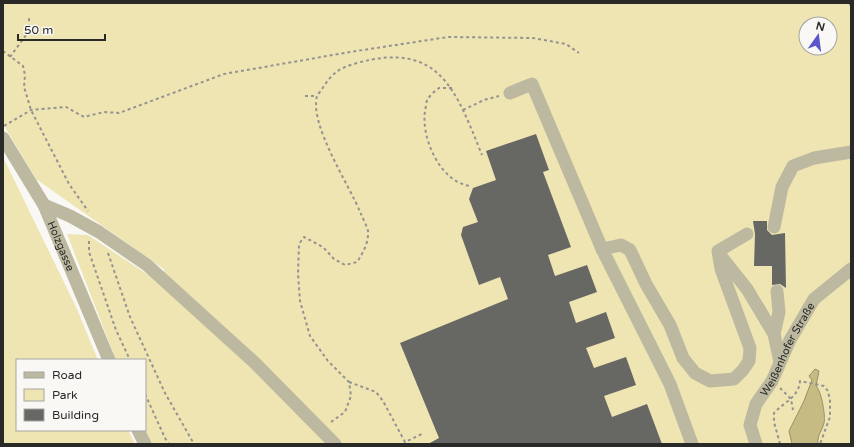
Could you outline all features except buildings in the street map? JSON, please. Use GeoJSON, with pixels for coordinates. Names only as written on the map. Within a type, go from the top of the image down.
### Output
{"type":"FeatureCollection","features":[{"type":"Feature","properties":{"kind":"street"},"geometry":{"type":"LineString","coordinates":[[510,93],[532,84],[602,249],[670,384],[692,444]]}},
{"type":"Feature","properties":{"kind":"street","name":"Holzgasse"},"geometry":{"type":"LineString","coordinates":[[3,138],[44,205],[108,359]]}},
{"type":"Feature","properties":{"kind":"street"},"geometry":{"type":"LineString","coordinates":[[774,227],[782,187],[793,166],[814,158],[851,152]]}},
{"type":"Feature","properties":{"kind":"street"},"geometry":{"type":"LineString","coordinates":[[44,205],[90,227],[147,265],[255,363],[335,444]]}},
{"type":"Feature","properties":{"kind":"street"},"geometry":{"type":"LineString","coordinates":[[718,251],[747,234]]}},
{"type":"Feature","properties":{"kind":"street"},"geometry":{"type":"LineString","coordinates":[[602,249],[621,245],[630,250],[646,284],[670,325],[683,358],[695,373],[710,381],[734,379],[749,361],[750,348],[721,269],[718,251]]}},
{"type":"Feature","properties":{"kind":"street"},"geometry":{"type":"LineString","coordinates":[[718,251],[747,289],[774,334],[780,362]]}},
{"type":"Feature","properties":{"kind":"street","name":"Weißenhofer Straße"},"geometry":{"type":"LineString","coordinates":[[756,444],[750,425],[756,404],[772,381],[790,340],[814,299],[851,269]]}},
{"type":"Feature","properties":{"kind":"street"},"geometry":{"type":"LineString","coordinates":[[774,334],[779,312],[777,291]]}},
{"type":"Feature","properties":{"kind":"street"},"geometry":{"type":"LineString","coordinates":[[138,431],[145,444]]}},
{"type":"Feature","properties":{"kind":"path"},"geometry":{"type":"LineString","coordinates":[[10,57],[29,31],[29,17]]}},
{"type":"Feature","properties":{"kind":"path"},"geometry":{"type":"LineString","coordinates":[[3,127],[31,110],[66,108],[84,117],[104,112],[119,113],[224,74],[448,37],[533,38],[566,44],[579,53]]}},
{"type":"Feature","properties":{"kind":"path"},"geometry":{"type":"LineString","coordinates":[[3,51],[22,66],[25,75],[24,87],[31,110],[69,184],[89,213]]}},
{"type":"Feature","properties":{"kind":"path"},"geometry":{"type":"LineString","coordinates":[[422,434],[405,442],[383,401],[376,392],[349,382],[328,362],[310,336],[300,301],[298,274],[299,244],[304,237],[323,247],[334,258],[345,265],[357,262],[365,250],[368,231],[358,206],[329,150],[317,115],[317,96],[330,75],[347,66],[372,59],[396,57],[417,60],[438,72],[452,88],[482,155]]}},
{"type":"Feature","properties":{"kind":"path"},"geometry":{"type":"LineString","coordinates":[[452,88],[439,88],[427,99],[424,119],[427,136],[437,161],[451,178],[460,184],[470,186]]}},
{"type":"Feature","properties":{"kind":"path"},"geometry":{"type":"LineString","coordinates":[[463,110],[484,100],[510,93]]}},
{"type":"Feature","properties":{"kind":"path"},"geometry":{"type":"LineString","coordinates":[[305,96],[317,96]]}},
{"type":"Feature","properties":{"kind":"path"},"geometry":{"type":"LineString","coordinates":[[90,227],[88,252],[116,330],[130,359]]}},
{"type":"Feature","properties":{"kind":"path"},"geometry":{"type":"LineString","coordinates":[[107,252],[130,317],[165,393],[194,444]]}},
{"type":"Feature","properties":{"kind":"path"},"geometry":{"type":"LineString","coordinates":[[780,444],[774,422],[774,413],[783,403],[791,399],[800,388],[800,381],[824,386],[828,391],[830,401],[829,421],[820,444]]}},
{"type":"Feature","properties":{"kind":"path"},"geometry":{"type":"LineString","coordinates":[[321,430],[345,412],[351,396],[349,382]]}},
{"type":"Feature","properties":{"kind":"path"},"geometry":{"type":"LineString","coordinates":[[146,396],[169,444]]}},
{"type":"Feature","properties":{"kind":"path"},"geometry":{"type":"LineString","coordinates":[[791,399],[793,410]]}},
{"type":"Feature","properties":{"kind":"green space"},"geometry":{"type":"Polygon","coordinates":[[[3,3],[851,3],[851,444],[818,444],[825,414],[818,388],[812,380],[804,401],[789,431],[792,444],[152,444],[146,431],[146,359],[116,359],[67,234],[88,235],[156,280],[165,270],[36,179],[3,124],[3,3]]]}},
{"type":"Feature","properties":{"kind":"green space"},"geometry":{"type":"Polygon","coordinates":[[[3,157],[77,309],[98,359],[16,359],[16,431],[128,431],[135,444],[3,444],[3,157]]]}},
{"type":"Feature","properties":{"kind":"shaded area"},"geometry":{"type":"Polygon","coordinates":[[[815,369],[819,371],[816,386],[823,403],[824,415],[824,423],[819,436],[818,444],[792,444],[789,431],[804,401],[812,380],[809,376],[815,369]]]}}]}
